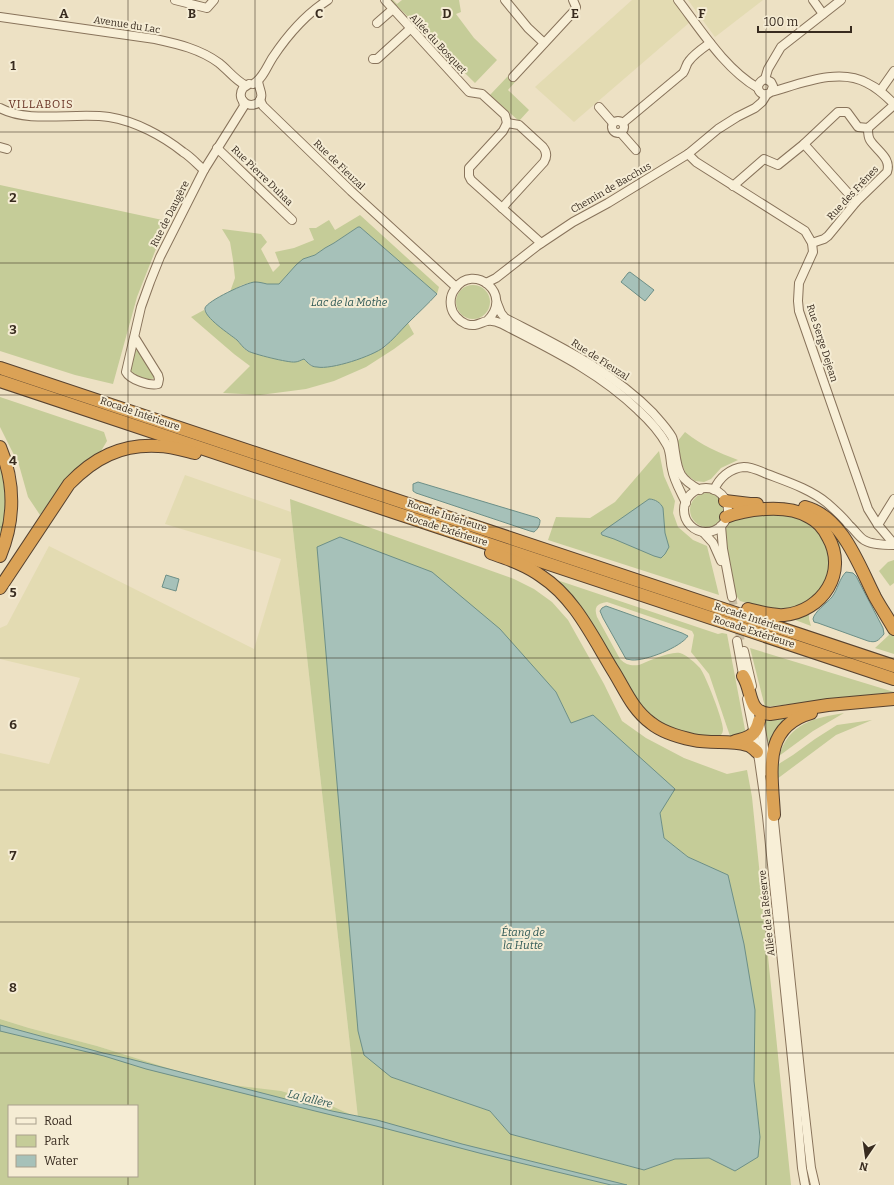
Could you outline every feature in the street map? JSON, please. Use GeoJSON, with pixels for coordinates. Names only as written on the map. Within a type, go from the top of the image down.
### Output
{"type":"FeatureCollection","features":[{"type":"Feature","properties":{"kind":"highway","name":"Rocade Intérieure"},"geometry":{"type":"LineString","coordinates":[[0,368],[894,666]]}},
{"type":"Feature","properties":{"kind":"highway","name":"Rocade Extérieure"},"geometry":{"type":"LineString","coordinates":[[0,381],[894,679]]}},
{"type":"Feature","properties":{"kind":"highway"},"geometry":{"type":"LineString","coordinates":[[0,446],[5,457],[10,477],[12,495],[12,510],[9,531],[0,556]]}},
{"type":"Feature","properties":{"kind":"highway"},"geometry":{"type":"LineString","coordinates":[[0,588],[70,484],[80,472],[109,454],[138,446],[158,446],[271,471]]}},
{"type":"Feature","properties":{"kind":"highway"},"geometry":{"type":"LineString","coordinates":[[725,501],[750,504],[771,503],[796,505],[808,508],[824,517],[834,525],[843,536],[894,629]]}},
{"type":"Feature","properties":{"kind":"highway"},"geometry":{"type":"LineString","coordinates":[[375,506],[524,566],[541,576],[559,590],[576,610],[633,706],[652,724],[676,736],[693,741],[748,745],[757,752]]}},
{"type":"Feature","properties":{"kind":"highway"},"geometry":{"type":"LineString","coordinates":[[705,603],[720,600],[764,613],[776,615],[792,614],[806,609],[818,600],[828,589],[833,573],[834,552],[831,542],[822,528],[810,517],[787,509],[775,509],[742,512],[724,521]]}},
{"type":"Feature","properties":{"kind":"highway"},"geometry":{"type":"LineString","coordinates":[[728,743],[746,738],[753,733],[758,725],[758,716],[752,703],[747,681],[743,676]]}},
{"type":"Feature","properties":{"kind":"highway"},"geometry":{"type":"LineString","coordinates":[[758,716],[761,713],[770,714],[828,705],[894,699]]}},
{"type":"Feature","properties":{"kind":"highway"},"geometry":{"type":"LineString","coordinates":[[774,815],[772,761],[774,748],[779,735],[784,727],[800,716],[843,704]]}},
{"type":"Feature","properties":{"kind":"street"},"geometry":{"type":"LineString","coordinates":[[175,0],[207,8],[214,0]]}},
{"type":"Feature","properties":{"kind":"street"},"geometry":{"type":"LineString","coordinates":[[249,85],[262,91],[262,96],[252,104],[240,96],[249,85],[273,57],[294,30],[316,8],[328,0]]}},
{"type":"Feature","properties":{"kind":"street","name":"Allée du Bosquet"},"geometry":{"type":"LineString","coordinates":[[385,0],[469,92],[482,94],[505,115],[507,123]]}},
{"type":"Feature","properties":{"kind":"street"},"geometry":{"type":"LineString","coordinates":[[505,0],[528,28],[544,43]]}},
{"type":"Feature","properties":{"kind":"street"},"geometry":{"type":"LineString","coordinates":[[513,77],[575,10],[576,6],[573,0]]}},
{"type":"Feature","properties":{"kind":"street"},"geometry":{"type":"LineString","coordinates":[[678,0],[710,43],[725,60],[749,82],[765,86],[796,85],[838,75],[853,77],[866,82],[880,91],[894,104],[868,128],[858,127],[847,112],[838,112],[804,144],[778,165],[764,159],[733,186]]}},
{"type":"Feature","properties":{"kind":"street"},"geometry":{"type":"LineString","coordinates":[[812,0],[823,14]]}},
{"type":"Feature","properties":{"kind":"street"},"geometry":{"type":"LineString","coordinates":[[765,86],[774,60],[781,47],[841,0]]}},
{"type":"Feature","properties":{"kind":"street"},"geometry":{"type":"LineString","coordinates":[[377,22],[393,9]]}},
{"type":"Feature","properties":{"kind":"street","name":"Avenue du Lac"},"geometry":{"type":"LineString","coordinates":[[0,17],[155,39],[176,44],[206,55],[249,85]]}},
{"type":"Feature","properties":{"kind":"street"},"geometry":{"type":"LineString","coordinates":[[373,60],[377,59],[411,28]]}},
{"type":"Feature","properties":{"kind":"street"},"geometry":{"type":"LineString","coordinates":[[623,123],[683,73],[687,68],[687,63],[690,59],[710,43]]}},
{"type":"Feature","properties":{"kind":"street"},"geometry":{"type":"LineString","coordinates":[[880,91],[894,71]]}},
{"type":"Feature","properties":{"kind":"street","name":"Chemin de Bacchus"},"geometry":{"type":"LineString","coordinates":[[486,283],[496,278],[541,243],[572,222],[608,203],[688,154],[718,130],[755,108],[762,102],[765,86]]}},
{"type":"Feature","properties":{"kind":"street","name":"Rue de Daugère"},"geometry":{"type":"LineString","coordinates":[[135,338],[158,375],[158,384],[149,384],[128,375],[126,372],[141,308],[160,257],[204,170],[217,148],[252,104]]}},
{"type":"Feature","properties":{"kind":"street","name":"Rue de Fieuzal"},"geometry":{"type":"LineString","coordinates":[[252,104],[352,191],[456,287],[450,300],[454,315],[460,320],[466,324],[478,325],[487,321],[502,324],[564,356],[589,371],[614,388],[631,403],[658,431],[668,447],[671,468],[686,503]]}},
{"type":"Feature","properties":{"kind":"street"},"geometry":{"type":"LineString","coordinates":[[0,108],[20,116],[90,115],[110,117],[129,122],[163,138],[184,152],[204,170]]}},
{"type":"Feature","properties":{"kind":"street"},"geometry":{"type":"LineString","coordinates":[[599,108],[613,123],[612,127],[614,132],[621,132]]}},
{"type":"Feature","properties":{"kind":"street"},"geometry":{"type":"LineString","coordinates":[[613,123],[618,121],[623,123]]}},
{"type":"Feature","properties":{"kind":"street"},"geometry":{"type":"LineString","coordinates":[[502,208],[544,162],[546,156],[546,151],[543,147],[520,125],[507,123],[503,131],[469,168],[469,176],[471,180],[502,208],[541,243]]}},
{"type":"Feature","properties":{"kind":"street"},"geometry":{"type":"LineString","coordinates":[[621,132],[624,128],[623,123]]}},
{"type":"Feature","properties":{"kind":"street","name":"Rue des Frênes"},"geometry":{"type":"LineString","coordinates":[[812,242],[824,239],[828,236],[856,202],[887,172],[889,168],[888,161],[869,139],[868,128]]}},
{"type":"Feature","properties":{"kind":"street"},"geometry":{"type":"LineString","coordinates":[[621,132],[636,150]]}},
{"type":"Feature","properties":{"kind":"street"},"geometry":{"type":"LineString","coordinates":[[804,144],[856,202]]}},
{"type":"Feature","properties":{"kind":"street","name":"Rue Pierre Duhaa"},"geometry":{"type":"LineString","coordinates":[[217,148],[292,220]]}},
{"type":"Feature","properties":{"kind":"street"},"geometry":{"type":"LineString","coordinates":[[688,154],[695,161],[733,186],[805,230],[812,242]]}},
{"type":"Feature","properties":{"kind":"street","name":"Rue Serge Dejean"},"geometry":{"type":"LineString","coordinates":[[812,242],[812,252],[799,283],[799,311],[868,509],[878,525],[894,544]]}},
{"type":"Feature","properties":{"kind":"street"},"geometry":{"type":"LineString","coordinates":[[456,287],[461,282],[474,279],[486,283]]}},
{"type":"Feature","properties":{"kind":"street","name":"Rue de Fieuzal"},"geometry":{"type":"LineString","coordinates":[[486,283],[494,292],[497,304],[505,318],[594,366],[618,381],[637,397],[654,414],[672,437],[677,467],[683,478],[688,483],[700,490]]}},
{"type":"Feature","properties":{"kind":"street"},"geometry":{"type":"LineString","coordinates":[[487,321],[492,316],[497,304]]}},
{"type":"Feature","properties":{"kind":"street"},"geometry":{"type":"LineString","coordinates":[[714,490],[719,481],[734,469],[743,467],[754,469],[814,494],[832,508],[864,540],[877,544],[894,544]]}},
{"type":"Feature","properties":{"kind":"street"},"geometry":{"type":"LineString","coordinates":[[700,490],[714,490],[722,496],[727,506],[724,521],[723,550],[730,597],[717,550],[703,532],[693,528],[684,514],[686,503],[691,495],[700,490]]}},
{"type":"Feature","properties":{"kind":"street"},"geometry":{"type":"LineString","coordinates":[[878,525],[894,499]]}},
{"type":"Feature","properties":{"kind":"street"},"geometry":{"type":"LineString","coordinates":[[703,532],[713,531],[724,521]]}},
{"type":"Feature","properties":{"kind":"street","name":"Allée de la Réserve"},"geometry":{"type":"LineString","coordinates":[[804,1185],[767,816],[743,676],[739,642],[751,680],[767,766],[774,815],[801,1080],[811,1168],[815,1185]]}},
{"type":"Feature","properties":{"kind":"shaded area"},"geometry":{"type":"Polygon","coordinates":[[[632,0],[673,0],[690,22],[574,122],[535,87],[632,0]]]}},
{"type":"Feature","properties":{"kind":"shaded area"},"geometry":{"type":"Polygon","coordinates":[[[688,0],[763,0],[715,37],[688,0]]]}},
{"type":"Feature","properties":{"kind":"shaded area"},"geometry":{"type":"Polygon","coordinates":[[[185,475],[291,512],[358,1118],[216,1083],[97,1046],[0,1019],[0,753],[49,764],[80,678],[0,659],[0,628],[7,625],[49,546],[254,649],[281,559],[165,524],[185,475]]]}},
{"type":"Feature","properties":{"kind":"green space"},"geometry":{"type":"Polygon","coordinates":[[[391,0],[397,4],[402,0],[459,0],[461,12],[456,14],[474,38],[497,60],[475,83],[391,0]]]}},
{"type":"Feature","properties":{"kind":"green space"},"geometry":{"type":"Polygon","coordinates":[[[508,76],[515,82],[508,90],[529,110],[519,121],[490,95],[508,76]]]}},
{"type":"Feature","properties":{"kind":"green space"},"geometry":{"type":"Polygon","coordinates":[[[0,185],[167,221],[137,297],[113,384],[75,375],[0,351],[0,185]]]}},
{"type":"Feature","properties":{"kind":"green space"},"geometry":{"type":"Polygon","coordinates":[[[360,215],[439,287],[437,294],[360,227],[315,255],[303,259],[279,284],[254,282],[242,285],[230,292],[235,278],[233,260],[230,242],[222,229],[261,234],[267,242],[261,249],[273,272],[280,265],[275,252],[294,248],[314,240],[309,228],[316,228],[329,220],[335,230],[360,215]]]}},
{"type":"Feature","properties":{"kind":"green space"},"geometry":{"type":"Polygon","coordinates":[[[470,285],[476,285],[485,290],[489,296],[489,308],[485,314],[476,319],[470,319],[461,314],[456,305],[456,299],[461,290],[470,285]]]}},
{"type":"Feature","properties":{"kind":"green space"},"geometry":{"type":"Polygon","coordinates":[[[204,310],[247,351],[271,358],[295,362],[304,359],[311,366],[322,367],[350,362],[384,348],[408,323],[414,334],[366,367],[334,381],[306,389],[260,395],[223,393],[250,366],[191,317],[204,310]]]}},
{"type":"Feature","properties":{"kind":"green space"},"geometry":{"type":"Polygon","coordinates":[[[138,350],[154,372],[155,378],[142,378],[135,375],[131,371],[134,351],[138,350]]]}},
{"type":"Feature","properties":{"kind":"green space"},"geometry":{"type":"Polygon","coordinates":[[[0,397],[104,432],[107,441],[101,451],[65,481],[40,515],[28,497],[19,465],[0,427],[0,397]]]}},
{"type":"Feature","properties":{"kind":"green space"},"geometry":{"type":"Polygon","coordinates":[[[685,432],[710,448],[738,460],[721,468],[711,479],[704,482],[695,481],[686,474],[681,461],[677,442],[685,432]]]}},
{"type":"Feature","properties":{"kind":"green space"},"geometry":{"type":"Polygon","coordinates":[[[659,451],[664,476],[675,501],[673,513],[678,527],[693,540],[707,546],[719,595],[548,540],[556,517],[590,518],[615,502],[659,451]]]}},
{"type":"Feature","properties":{"kind":"green space"},"geometry":{"type":"Polygon","coordinates":[[[0,459],[9,494],[0,546],[0,459]]]}},
{"type":"Feature","properties":{"kind":"green space"},"geometry":{"type":"Polygon","coordinates":[[[710,493],[719,498],[723,503],[723,517],[719,522],[714,526],[704,527],[700,526],[691,517],[690,507],[691,503],[700,494],[710,493]]]}},
{"type":"Feature","properties":{"kind":"green space"},"geometry":{"type":"Polygon","coordinates":[[[290,499],[514,579],[534,589],[552,602],[568,620],[604,684],[622,721],[646,738],[684,758],[727,774],[747,770],[752,797],[791,1185],[0,1185],[0,1019],[97,1046],[216,1083],[281,1091],[334,1107],[358,1118],[290,499]],[[556,692],[391,1077],[490,1111],[510,1134],[644,1170],[675,1159],[709,1158],[735,1170],[760,1137],[728,876],[688,857],[664,838],[660,813],[571,723],[556,692]]]}},
{"type":"Feature","properties":{"kind":"green space"},"geometry":{"type":"Polygon","coordinates":[[[754,515],[792,515],[805,521],[818,533],[828,548],[830,564],[827,580],[819,593],[808,603],[779,611],[740,601],[735,594],[724,541],[726,528],[731,521],[754,515]]]}},
{"type":"Feature","properties":{"kind":"green space"},"geometry":{"type":"Polygon","coordinates":[[[831,526],[837,533],[840,544],[841,553],[838,573],[831,592],[826,600],[820,607],[809,613],[811,626],[790,618],[831,588],[831,526]]]}},
{"type":"Feature","properties":{"kind":"green space"},"geometry":{"type":"Polygon","coordinates":[[[894,560],[894,583],[890,586],[879,571],[888,562],[894,560]]]}},
{"type":"Feature","properties":{"kind":"green space"},"geometry":{"type":"Polygon","coordinates":[[[551,578],[718,634],[727,634],[746,735],[730,736],[709,674],[691,652],[694,635],[692,631],[607,602],[600,604],[596,608],[597,617],[620,659],[624,663],[639,665],[665,655],[680,653],[688,657],[700,668],[717,708],[723,731],[719,737],[716,738],[676,733],[644,714],[551,578]]]}},
{"type":"Feature","properties":{"kind":"green space"},"geometry":{"type":"Polygon","coordinates":[[[887,629],[894,633],[894,654],[875,648],[889,635],[887,629]]]}},
{"type":"Feature","properties":{"kind":"green space"},"geometry":{"type":"Polygon","coordinates":[[[750,648],[894,692],[765,707],[750,648]]]}},
{"type":"Feature","properties":{"kind":"green space"},"geometry":{"type":"Polygon","coordinates":[[[844,713],[813,731],[779,756],[783,745],[796,729],[813,720],[844,713]]]}},
{"type":"Feature","properties":{"kind":"green space"},"geometry":{"type":"Polygon","coordinates":[[[795,714],[768,755],[764,721],[795,714]]]}},
{"type":"Feature","properties":{"kind":"green space"},"geometry":{"type":"Polygon","coordinates":[[[872,720],[836,735],[777,779],[777,765],[837,725],[872,720]]]}},
{"type":"Feature","properties":{"kind":"water","name":"Lac de la Mothe"},"geometry":{"type":"Polygon","coordinates":[[[360,227],[437,294],[379,351],[352,362],[323,367],[315,367],[304,359],[295,362],[279,360],[248,351],[208,316],[205,308],[207,305],[228,292],[255,282],[279,284],[303,259],[315,255],[360,227]]]}},
{"type":"Feature","properties":{"kind":"water"},"geometry":{"type":"Polygon","coordinates":[[[630,272],[654,290],[645,301],[621,282],[630,272]]]}},
{"type":"Feature","properties":{"kind":"water"},"geometry":{"type":"Polygon","coordinates":[[[418,482],[538,518],[540,520],[539,525],[537,530],[534,532],[530,531],[416,493],[413,491],[413,484],[418,482]]]}},
{"type":"Feature","properties":{"kind":"water"},"geometry":{"type":"Polygon","coordinates":[[[649,499],[658,502],[663,508],[665,533],[669,547],[661,558],[602,535],[601,533],[649,499]]]}},
{"type":"Feature","properties":{"kind":"water","name":"Étang de la Hutte"},"geometry":{"type":"Polygon","coordinates":[[[340,537],[432,572],[500,629],[556,692],[571,723],[593,715],[675,789],[660,813],[664,838],[688,857],[728,875],[744,944],[755,1010],[754,1081],[760,1137],[758,1157],[735,1171],[709,1158],[675,1159],[644,1170],[510,1134],[490,1111],[391,1077],[364,1055],[358,1031],[317,547],[340,537]]]}},
{"type":"Feature","properties":{"kind":"water"},"geometry":{"type":"Polygon","coordinates":[[[846,572],[853,573],[856,576],[883,628],[884,634],[877,641],[868,641],[814,622],[814,616],[832,597],[846,572]]]}},
{"type":"Feature","properties":{"kind":"water"},"geometry":{"type":"Polygon","coordinates":[[[166,575],[179,579],[176,591],[162,587],[166,575]]]}},
{"type":"Feature","properties":{"kind":"water"},"geometry":{"type":"Polygon","coordinates":[[[606,606],[688,636],[678,645],[654,656],[638,660],[626,659],[600,611],[606,606]]]}},
{"type":"Feature","properties":{"kind":"water"},"geometry":{"type":"Polygon","coordinates":[[[0,1025],[103,1053],[332,1111],[377,1120],[462,1144],[627,1185],[611,1185],[146,1069],[104,1056],[0,1031],[0,1025]]]}},
{"type":"Feature","properties":{"kind":"tunnel"},"geometry":{"type":"LineString","coordinates":[[732,597],[741,642]]}},
{"type":"Feature","properties":{"kind":"district","name":"VILLABOIS"},"geometry":{"type":"Point","coordinates":[41,104]}},
{"type":"Feature","properties":{"kind":"water label","name":"La Jallère"},"geometry":{"type":"Point","coordinates":[310,1099]}}]}
